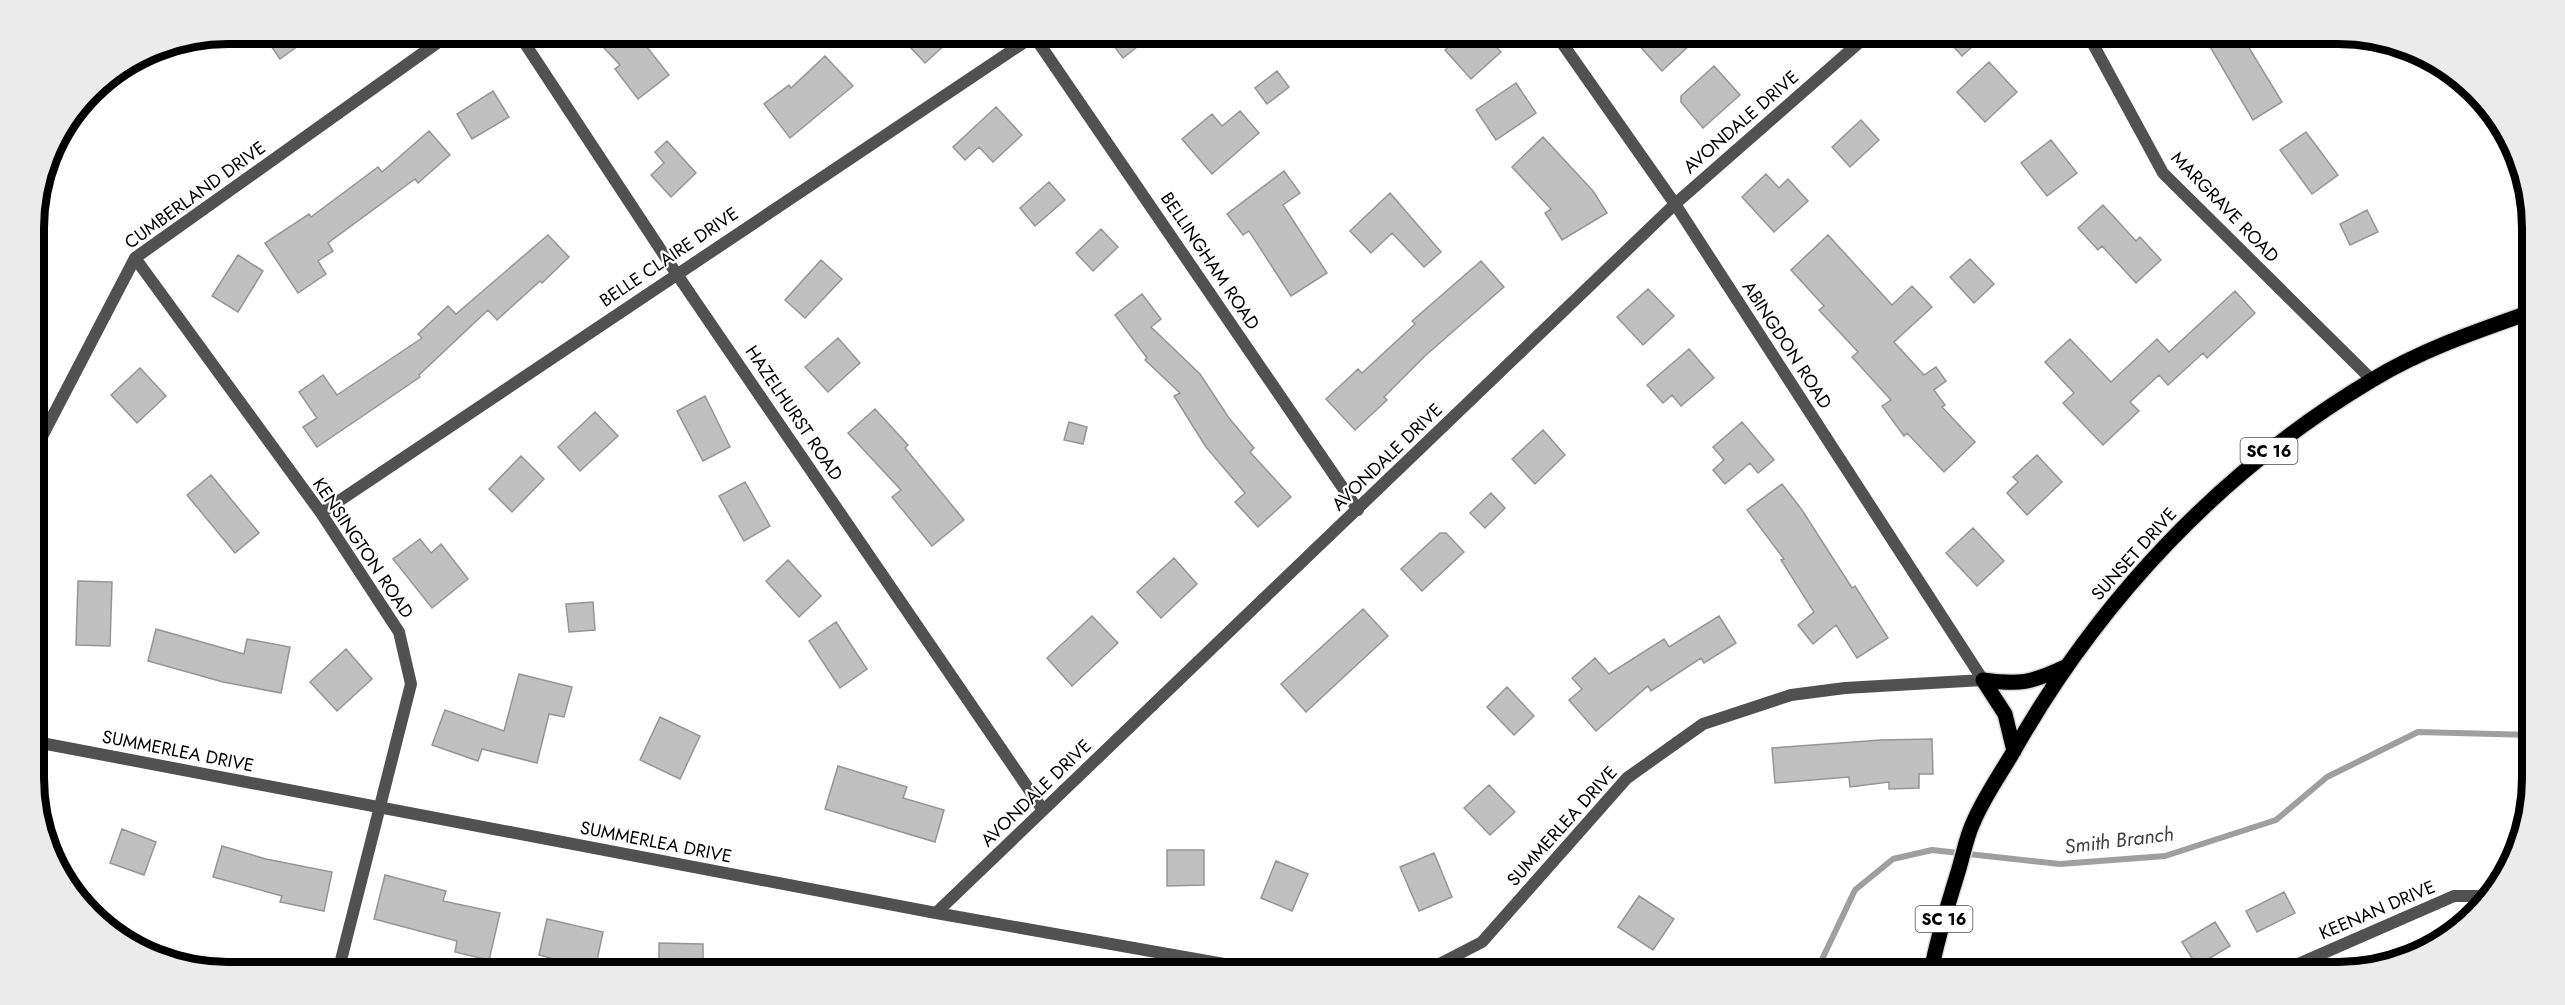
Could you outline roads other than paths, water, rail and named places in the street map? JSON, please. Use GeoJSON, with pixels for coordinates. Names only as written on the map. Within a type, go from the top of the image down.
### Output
{"type":"FeatureCollection","features":[{"type":"Feature","properties":{"kind":"main road","name":"SUNSET DRIVE"},"geometry":{"type":"LineString","coordinates":[[1934,961],[1973,823],[2013,751],[2065,667],[2124,592],[2192,518],[2278,444],[2372,380],[2424,352],[2522,315]]}},
{"type":"Feature","properties":{"kind":"main road"},"geometry":{"type":"LineString","coordinates":[[1983,680],[2010,684],[2034,681],[2065,667]]}},
{"type":"Feature","properties":{"kind":"main road"},"geometry":{"type":"LineString","coordinates":[[1983,680],[2005,714],[2013,751]]}},
{"type":"Feature","properties":{"kind":"street","name":"ABINGDON ROAD"},"geometry":{"type":"LineString","coordinates":[[1562,43],[1675,204],[1983,680]]}},
{"type":"Feature","properties":{"kind":"street","name":"AVONDALE DRIVE"},"geometry":{"type":"LineString","coordinates":[[936,913],[1675,204],[1858,43]]}},
{"type":"Feature","properties":{"kind":"street","name":"MARGRAVE ROAD"},"geometry":{"type":"LineString","coordinates":[[2092,43],[2163,173],[2372,380]]}},
{"type":"Feature","properties":{"kind":"street","name":"CUMBERLAND DRIVE"},"geometry":{"type":"LineString","coordinates":[[44,433],[135,258],[436,44]]}},
{"type":"Feature","properties":{"kind":"street","name":"HAZELHURST ROAD"},"geometry":{"type":"LineString","coordinates":[[525,44],[676,273],[1043,810]]}},
{"type":"Feature","properties":{"kind":"street","name":"BELLE CLAIRE DRIVE"},"geometry":{"type":"LineString","coordinates":[[321,513],[1021,44]]}},
{"type":"Feature","properties":{"kind":"street","name":"BELLINGHAM ROAD"},"geometry":{"type":"LineString","coordinates":[[1042,44],[1358,510]]}},
{"type":"Feature","properties":{"kind":"street","name":"KENSINGTON ROAD"},"geometry":{"type":"LineString","coordinates":[[135,258],[321,513],[399,632],[411,684],[341,962]]}},
{"type":"Feature","properties":{"kind":"street","name":"SUMMERLEA DRIVE"},"geometry":{"type":"LineString","coordinates":[[1444,961],[1482,942],[1627,778],[1703,724],[1791,695],[1845,688],[1983,680]]}},
{"type":"Feature","properties":{"kind":"street","name":"SUMMERLEA DRIVE"},"geometry":{"type":"LineString","coordinates":[[44,744],[936,913],[1210,962]]}},
{"type":"Feature","properties":{"kind":"street","name":"KEENAN DRIVE"},"geometry":{"type":"LineString","coordinates":[[2305,961],[2454,896],[2479,896]]}},
{"type":"Feature","properties":{"kind":"waterway","name":"Smith Branch"},"geometry":{"type":"LineString","coordinates":[[1821,961],[1855,890],[1893,859],[1932,850],[2060,864],[2165,856],[2276,820],[2327,777],[2418,732],[2522,735]]}}]}
